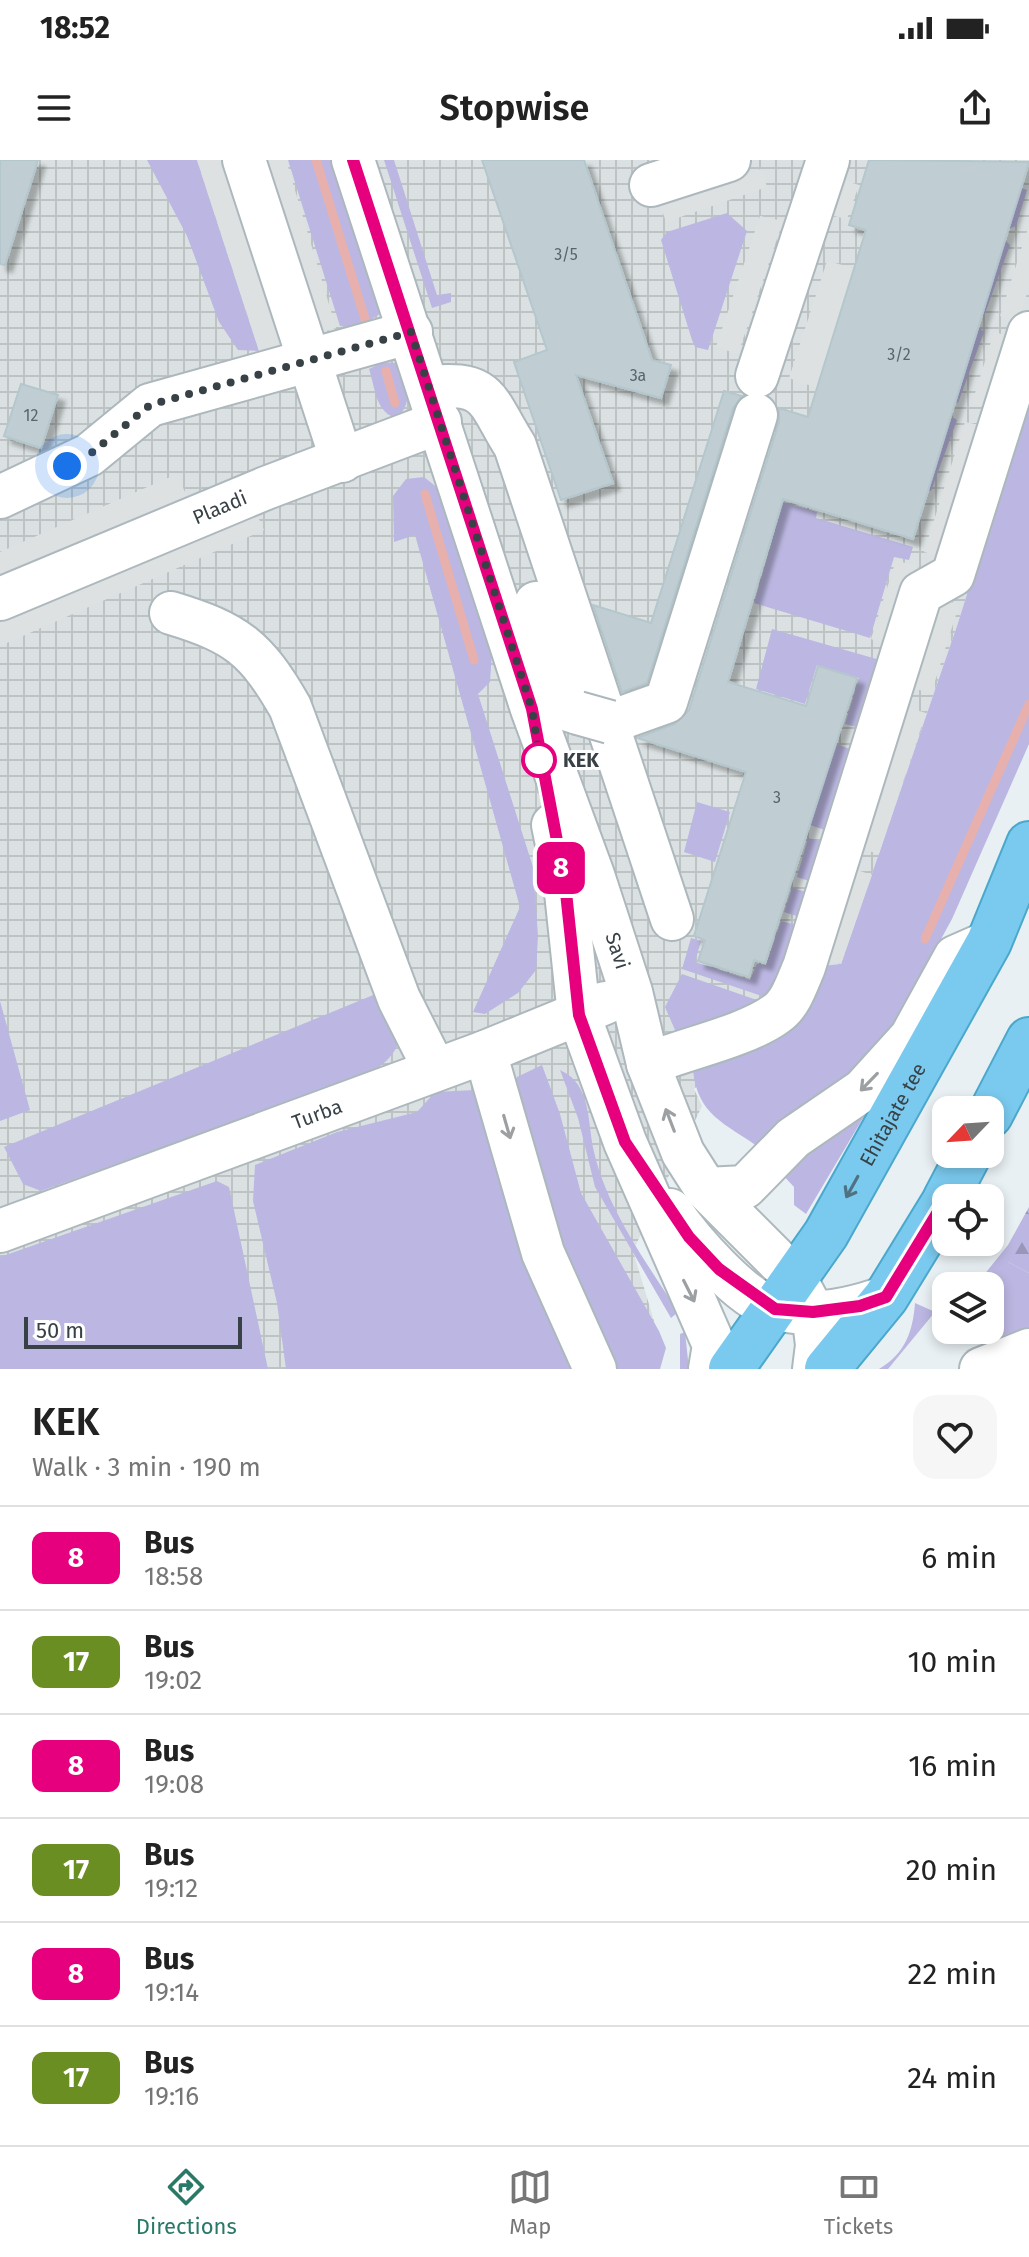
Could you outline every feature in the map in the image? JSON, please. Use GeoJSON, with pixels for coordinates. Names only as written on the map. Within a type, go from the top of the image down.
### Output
{"type":"FeatureCollection","features":[{"type":"Feature","properties":{"kind":"highway","name":"Ehitajate tee"},"geometry":{"type":"LineString","coordinates":[[731,1369],[794,1300],[826,1234],[989,942],[1029,844]]}},
{"type":"Feature","properties":{"kind":"highway"},"geometry":{"type":"LineString","coordinates":[[1000,1096],[1029,1040]]}},
{"type":"Feature","properties":{"kind":"highway"},"geometry":{"type":"LineString","coordinates":[[827,1369],[886,1297],[932,1221]]}},
{"type":"Feature","properties":{"kind":"street"},"geometry":{"type":"LineString","coordinates":[[244,160],[342,461]]}},
{"type":"Feature","properties":{"kind":"street","name":"Savi"},"geometry":{"type":"LineString","coordinates":[[353,160],[532,709],[593,875],[631,992],[648,1064],[683,1153],[706,1189],[794,1300]]}},
{"type":"Feature","properties":{"kind":"street"},"geometry":{"type":"LineString","coordinates":[[651,185],[729,160]]}},
{"type":"Feature","properties":{"kind":"street"},"geometry":{"type":"LineString","coordinates":[[508,435],[494,460],[568,710],[594,717],[666,702],[828,160]]}},
{"type":"Feature","properties":{"kind":"street"},"geometry":{"type":"LineString","coordinates":[[0,497],[89,455],[150,405],[411,332]]}},
{"type":"Feature","properties":{"kind":"street"},"geometry":{"type":"LineString","coordinates":[[648,1064],[759,1023],[778,1013],[791,996],[804,967],[921,593],[953,575],[1029,333]]}},
{"type":"Feature","properties":{"kind":"street"},"geometry":{"type":"LineString","coordinates":[[435,405],[473,387],[482,392],[508,435],[672,919]]}},
{"type":"Feature","properties":{"kind":"street","name":"Plaadi"},"geometry":{"type":"LineString","coordinates":[[0,599],[266,488],[342,461],[435,405]]}},
{"type":"Feature","properties":{"kind":"street"},"geometry":{"type":"LineString","coordinates":[[171,613],[208,624],[238,640],[265,664],[284,696],[399,999],[435,1070]]}},
{"type":"Feature","properties":{"kind":"street","name":"Savi"},"geometry":{"type":"LineString","coordinates":[[532,709],[565,883],[579,1015],[625,1142]]}},
{"type":"Feature","properties":{"kind":"street"},"geometry":{"type":"LineString","coordinates":[[706,1189],[745,1187],[793,1138],[863,1090],[911,1037],[955,957],[989,942]]}},
{"type":"Feature","properties":{"kind":"street","name":"Turba"},"geometry":{"type":"LineString","coordinates":[[0,1231],[485,1052],[631,992]]}},
{"type":"Feature","properties":{"kind":"street"},"geometry":{"type":"LineString","coordinates":[[485,1052],[543,1253],[595,1369]]}},
{"type":"Feature","properties":{"kind":"street"},"geometry":{"type":"LineString","coordinates":[[625,1142],[689,1237],[728,1276],[794,1300],[860,1306],[886,1297]]}},
{"type":"Feature","properties":{"kind":"street"},"geometry":{"type":"LineString","coordinates":[[625,1142],[714,1345],[710,1369]]}},
{"type":"Feature","properties":{"kind":"street"},"geometry":{"type":"LineString","coordinates":[[794,1300],[817,1345],[814,1369]]}},
{"type":"Feature","properties":{"kind":"street"},"geometry":{"type":"LineString","coordinates":[[981,1369],[1029,1350]]}},
{"type":"Feature","properties":{"kind":"shaded area"},"geometry":{"type":"Polygon","coordinates":[[[0,160],[1029,160],[1029,395],[958,623],[841,964],[694,1089],[702,1106],[633,1251],[657,1331],[628,1369],[0,1369],[0,160]]]}},
{"type":"Feature","properties":{"kind":"shaded area"},"geometry":{"type":"Polygon","coordinates":[[[197,160],[286,160],[336,328],[259,351],[197,160]]]}},
{"type":"Feature","properties":{"kind":"shaded area"},"geometry":{"type":"Polygon","coordinates":[[[761,169],[767,187],[666,222],[660,204],[761,169]]]}},
{"type":"Feature","properties":{"kind":"shaded area"},"geometry":{"type":"Polygon","coordinates":[[[836,178],[859,185],[847,219],[825,214],[836,178]]]}},
{"type":"Feature","properties":{"kind":"shaded area"},"geometry":{"type":"Polygon","coordinates":[[[760,216],[783,221],[738,354],[716,347],[760,216]]]}},
{"type":"Feature","properties":{"kind":"shaded area"},"geometry":{"type":"Polygon","coordinates":[[[1029,225],[1029,287],[1018,321],[1000,316],[1029,225]]]}},
{"type":"Feature","properties":{"kind":"shaded area"},"geometry":{"type":"Polygon","coordinates":[[[827,261],[854,268],[817,388],[789,378],[827,261]]]}},
{"type":"Feature","properties":{"kind":"shaded area"},"geometry":{"type":"Polygon","coordinates":[[[994,332],[1012,337],[988,409],[972,403],[994,332]]]}},
{"type":"Feature","properties":{"kind":"shaded area"},"geometry":{"type":"Polygon","coordinates":[[[965,422],[985,426],[942,557],[924,552],[965,422]]]}},
{"type":"Feature","properties":{"kind":"shaded area"},"geometry":{"type":"Polygon","coordinates":[[[177,474],[188,499],[0,582],[0,552],[177,474]]]}},
{"type":"Feature","properties":{"kind":"shaded area"},"geometry":{"type":"Polygon","coordinates":[[[254,508],[264,530],[0,646],[0,618],[254,508]]]}},
{"type":"Feature","properties":{"kind":"shaded area"},"geometry":{"type":"Polygon","coordinates":[[[896,560],[920,568],[895,649],[871,639],[896,560]]]}},
{"type":"Feature","properties":{"kind":"shaded area"},"geometry":{"type":"Polygon","coordinates":[[[938,597],[959,605],[931,694],[908,686],[938,597]]]}},
{"type":"Feature","properties":{"kind":"shaded area"},"geometry":{"type":"Polygon","coordinates":[[[903,706],[926,713],[879,854],[855,847],[903,706]]]}},
{"type":"Feature","properties":{"kind":"shaded area"},"geometry":{"type":"Polygon","coordinates":[[[848,867],[872,875],[841,964],[819,957],[848,867]]]}},
{"type":"Feature","properties":{"kind":"green space"},"geometry":{"type":"Polygon","coordinates":[[[147,160],[197,160],[259,351],[238,350],[219,322],[187,236],[147,160]]]}},
{"type":"Feature","properties":{"kind":"green space"},"geometry":{"type":"Polygon","coordinates":[[[288,160],[334,160],[382,312],[367,322],[357,326],[340,326],[288,160]]]}},
{"type":"Feature","properties":{"kind":"green space"},"geometry":{"type":"Polygon","coordinates":[[[384,160],[394,160],[437,295],[451,293],[451,302],[432,308],[384,160]]]}},
{"type":"Feature","properties":{"kind":"green space"},"geometry":{"type":"Polygon","coordinates":[[[1021,188],[1027,190],[1016,226],[1008,229],[1021,188]]]}},
{"type":"Feature","properties":{"kind":"green space"},"geometry":{"type":"Polygon","coordinates":[[[727,213],[747,231],[708,350],[695,347],[692,340],[661,240],[667,232],[727,213]]]}},
{"type":"Feature","properties":{"kind":"green space"},"geometry":{"type":"Polygon","coordinates":[[[1005,240],[1010,245],[984,316],[982,315],[1005,240]]]}},
{"type":"Feature","properties":{"kind":"green space"},"geometry":{"type":"Polygon","coordinates":[[[979,327],[984,332],[958,403],[956,402],[979,327]]]}},
{"type":"Feature","properties":{"kind":"green space"},"geometry":{"type":"Polygon","coordinates":[[[383,362],[396,363],[407,383],[408,397],[398,418],[385,412],[375,392],[369,369],[383,362]]]}},
{"type":"Feature","properties":{"kind":"green space"},"geometry":{"type":"Polygon","coordinates":[[[1029,395],[1029,744],[952,919],[876,1058],[760,1148],[725,1125],[707,1108],[700,1098],[693,1070],[822,966],[841,964],[958,623],[1029,395]]]}},
{"type":"Feature","properties":{"kind":"green space"},"geometry":{"type":"Polygon","coordinates":[[[951,416],[957,420],[931,491],[928,490],[951,416]]]}},
{"type":"Feature","properties":{"kind":"green space"},"geometry":{"type":"Polygon","coordinates":[[[424,477],[439,489],[492,652],[490,682],[478,694],[533,867],[538,936],[536,970],[518,993],[485,1014],[473,1012],[520,907],[415,535],[394,542],[393,496],[406,479],[424,477]]]}},
{"type":"Feature","properties":{"kind":"green space"},"geometry":{"type":"Polygon","coordinates":[[[783,502],[817,512],[816,518],[913,547],[909,560],[894,557],[870,638],[754,603],[783,502]]]}},
{"type":"Feature","properties":{"kind":"green space"},"geometry":{"type":"Polygon","coordinates":[[[772,629],[887,662],[868,730],[845,724],[859,678],[817,665],[805,704],[756,689],[772,629]]]}},
{"type":"Feature","properties":{"kind":"green space"},"geometry":{"type":"Polygon","coordinates":[[[836,744],[858,752],[834,833],[810,825],[836,744]]]}},
{"type":"Feature","properties":{"kind":"green space"},"geometry":{"type":"Polygon","coordinates":[[[697,802],[730,812],[715,862],[684,852],[697,802]]]}},
{"type":"Feature","properties":{"kind":"green space"},"geometry":{"type":"Polygon","coordinates":[[[808,838],[830,844],[818,884],[797,877],[808,838]]]}},
{"type":"Feature","properties":{"kind":"green space"},"geometry":{"type":"Polygon","coordinates":[[[792,888],[814,894],[806,919],[784,912],[792,888]]]}},
{"type":"Feature","properties":{"kind":"green space"},"geometry":{"type":"Polygon","coordinates":[[[781,921],[803,927],[774,1000],[682,969],[691,938],[701,941],[695,962],[750,980],[757,964],[766,965],[781,921]]]}},
{"type":"Feature","properties":{"kind":"green space"},"geometry":{"type":"Polygon","coordinates":[[[682,974],[768,1004],[678,1037],[665,1007],[682,974]]]}},
{"type":"Feature","properties":{"kind":"green space"},"geometry":{"type":"Polygon","coordinates":[[[383,991],[397,1026],[398,1044],[386,1062],[373,1072],[41,1191],[23,1184],[4,1147],[383,991]]]}},
{"type":"Feature","properties":{"kind":"green space"},"geometry":{"type":"Polygon","coordinates":[[[0,1001],[30,1110],[0,1121],[0,1001]]]}},
{"type":"Feature","properties":{"kind":"green space"},"geometry":{"type":"Polygon","coordinates":[[[542,1065],[560,1114],[581,1193],[666,1348],[660,1369],[603,1369],[509,1093],[517,1077],[542,1065]]]}},
{"type":"Feature","properties":{"kind":"green space"},"geometry":{"type":"Polygon","coordinates":[[[560,1070],[578,1084],[583,1094],[594,1152],[608,1194],[629,1235],[678,1312],[671,1318],[595,1187],[578,1118],[560,1070]]]}},
{"type":"Feature","properties":{"kind":"green space"},"geometry":{"type":"Polygon","coordinates":[[[474,1090],[486,1108],[585,1369],[286,1369],[277,1303],[253,1201],[255,1165],[337,1132],[417,1112],[435,1092],[474,1090]]]}},
{"type":"Feature","properties":{"kind":"green space"},"geometry":{"type":"Polygon","coordinates":[[[866,1113],[806,1214],[794,1205],[794,1187],[780,1172],[866,1113]]]}},
{"type":"Feature","properties":{"kind":"green space"},"geometry":{"type":"Polygon","coordinates":[[[217,1181],[229,1187],[268,1369],[0,1369],[0,1257],[217,1181]]]}},
{"type":"Feature","properties":{"kind":"green space"},"geometry":{"type":"Polygon","coordinates":[[[1029,1207],[1029,1273],[1008,1262],[1008,1245],[1029,1207]]]}},
{"type":"Feature","properties":{"kind":"green space"},"geometry":{"type":"Polygon","coordinates":[[[1008,1245],[1008,1262],[1029,1273],[1029,1327],[1004,1335],[1004,1272],[986,1272],[999,1256],[1004,1256],[1008,1245]]]}},
{"type":"Feature","properties":{"kind":"green space"},"geometry":{"type":"Polygon","coordinates":[[[915,1303],[932,1311],[932,1316],[888,1369],[879,1369],[901,1349],[912,1323],[915,1303]]]}},
{"type":"Feature","properties":{"kind":"green space"},"geometry":{"type":"Polygon","coordinates":[[[685,1332],[689,1369],[680,1369],[680,1334],[685,1332]]]}},
{"type":"Feature","properties":{"kind":"building"},"geometry":{"type":"Polygon","coordinates":[[[0,160],[38,160],[5,265],[0,264],[0,160]]]}},
{"type":"Feature","properties":{"kind":"building"},"geometry":{"type":"Polygon","coordinates":[[[482,160],[584,160],[652,360],[671,365],[661,398],[576,375],[613,483],[561,500],[514,362],[547,350],[482,160]]]}},
{"type":"Feature","properties":{"kind":"building"},"geometry":{"type":"Polygon","coordinates":[[[869,160],[1029,162],[913,539],[783,499],[728,682],[806,706],[818,666],[857,678],[765,963],[754,960],[749,977],[698,961],[705,940],[694,936],[746,772],[637,738],[675,724],[689,710],[779,422],[779,408],[808,417],[866,230],[849,225],[869,160]]]}},
{"type":"Feature","properties":{"kind":"building"},"geometry":{"type":"Polygon","coordinates":[[[21,384],[58,395],[41,448],[4,436],[21,384]]]}},
{"type":"Feature","properties":{"kind":"building"},"geometry":{"type":"Polygon","coordinates":[[[724,391],[742,396],[733,408],[647,683],[622,692],[593,605],[651,623],[724,391]]]}},
{"type":"Feature","properties":{"kind":"waterway"},"geometry":{"type":"LineString","coordinates":[[316,160],[365,319]]}},
{"type":"Feature","properties":{"kind":"waterway"},"geometry":{"type":"LineString","coordinates":[[386,371],[395,403]]}},
{"type":"Feature","properties":{"kind":"waterway"},"geometry":{"type":"LineString","coordinates":[[425,494],[474,660]]}},
{"type":"Feature","properties":{"kind":"waterway"},"geometry":{"type":"LineString","coordinates":[[925,939],[1029,704]]}},
{"type":"Feature","properties":{"kind":"bus line","name":"8"},"geometry":{"type":"LineString","coordinates":[[353,160],[476,527],[532,709],[535,741],[565,883],[579,1015],[625,1142],[689,1237],[719,1269],[775,1309],[813,1312],[860,1306],[886,1297],[932,1222]]}},
{"type":"Feature","properties":{"kind":"place","name":"KEK"},"geometry":{"type":"Point","coordinates":[539,760]}},
{"type":"Feature","properties":{"kind":"route"},"geometry":{"type":"LineString","coordinates":[[67,466],[89,455],[150,405],[411,332],[532,709],[541,769],[539,760]]}}]}
